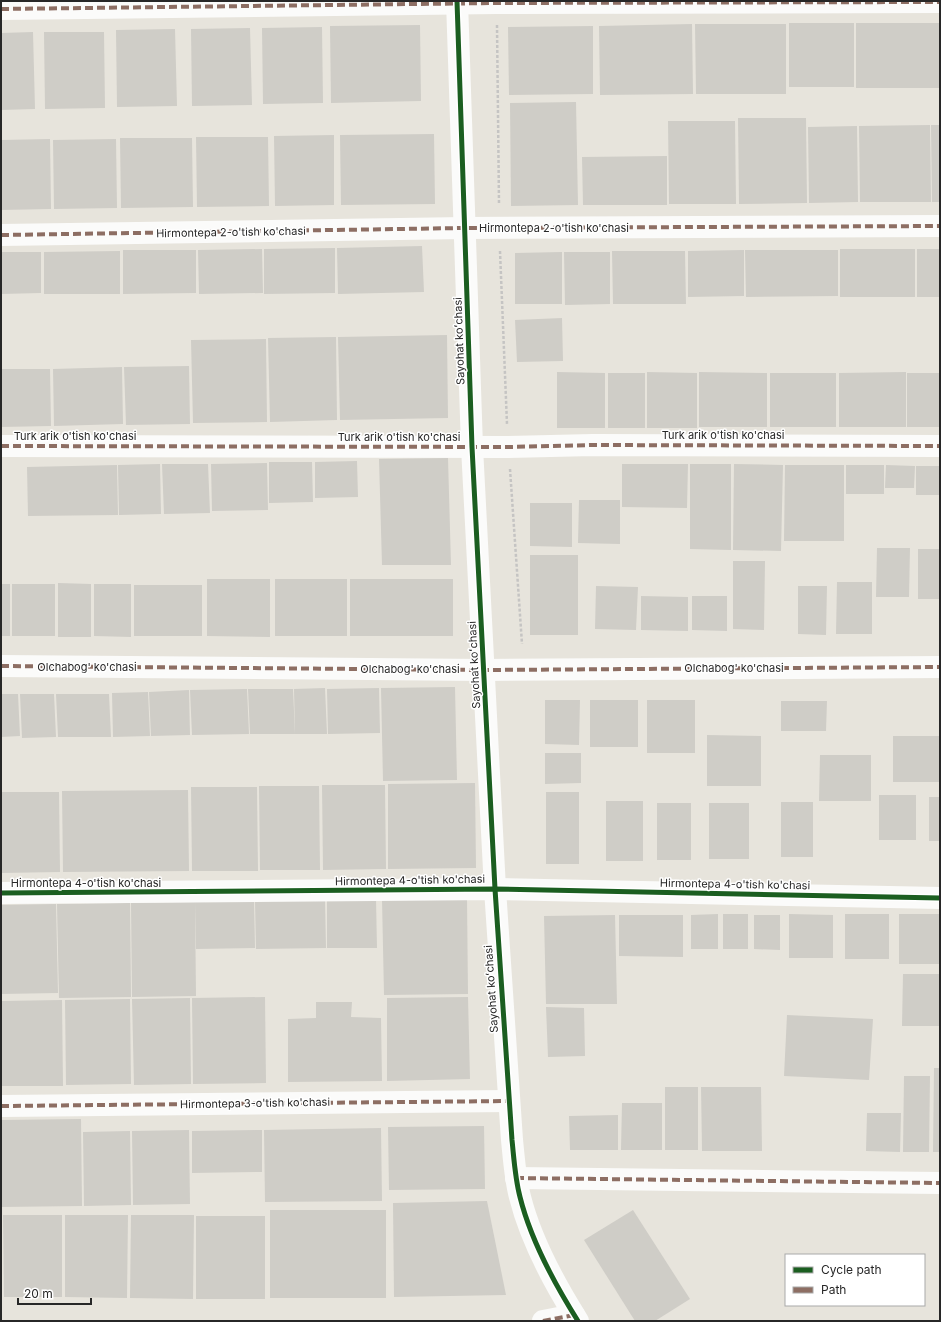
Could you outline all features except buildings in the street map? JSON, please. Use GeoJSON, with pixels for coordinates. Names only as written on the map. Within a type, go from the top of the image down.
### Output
{"type":"FeatureCollection","features":[{"type":"Feature","properties":{"kind":"street"},"geometry":{"type":"LineString","coordinates":[[1,8],[457,2],[940,2]]}},
{"type":"Feature","properties":{"kind":"street","name":"Sayohat koʻchasi"},"geometry":{"type":"LineString","coordinates":[[457,2],[472,447],[495,889],[508,1101],[516,1178],[520,1197],[532,1233],[550,1272],[576,1318]]}},
{"type":"Feature","properties":{"kind":"street","name":"Hirmontepa 2-o'tish ko'chasi"},"geometry":{"type":"LineString","coordinates":[[1,235],[465,228],[940,226]]}},
{"type":"Feature","properties":{"kind":"street","name":"Turk arik o'tish ko'chasi"},"geometry":{"type":"LineString","coordinates":[[1,446],[940,446]]}},
{"type":"Feature","properties":{"kind":"street","name":"Olchabog' ko'chasi"},"geometry":{"type":"LineString","coordinates":[[1,666],[484,670],[940,667]]}},
{"type":"Feature","properties":{"kind":"street","name":"Hirmontepa 4-o'tish ko'chasi"},"geometry":{"type":"LineString","coordinates":[[1,893],[495,889],[940,898]]}},
{"type":"Feature","properties":{"kind":"street","name":"Hirmontepa 3-o'tish ko'chasi"},"geometry":{"type":"LineString","coordinates":[[1,1106],[508,1101]]}},
{"type":"Feature","properties":{"kind":"street"},"geometry":{"type":"LineString","coordinates":[[516,1178],[940,1182]]}},
{"type":"Feature","properties":{"kind":"street"},"geometry":{"type":"LineString","coordinates":[[543,1321],[576,1318]]}},
{"type":"Feature","properties":{"kind":"path"},"geometry":{"type":"LineString","coordinates":[[497,3],[499,229],[508,447],[522,644]]}},
{"type":"Feature","properties":{"kind":"marked path"},"geometry":{"type":"LineString","coordinates":[[1,9],[497,3],[940,2]]}},
{"type":"Feature","properties":{"kind":"marked path"},"geometry":{"type":"LineString","coordinates":[[1,235],[465,228],[940,226]]}},
{"type":"Feature","properties":{"kind":"marked path"},"geometry":{"type":"LineString","coordinates":[[1,446],[940,446]]}},
{"type":"Feature","properties":{"kind":"marked path"},"geometry":{"type":"LineString","coordinates":[[1,666],[484,670],[940,667]]}},
{"type":"Feature","properties":{"kind":"marked path"},"geometry":{"type":"LineString","coordinates":[[1,1106],[508,1101]]}},
{"type":"Feature","properties":{"kind":"marked path"},"geometry":{"type":"LineString","coordinates":[[516,1178],[940,1183]]}},
{"type":"Feature","properties":{"kind":"marked path"},"geometry":{"type":"LineString","coordinates":[[543,1321],[574,1315]]}},
{"type":"Feature","properties":{"kind":"cycle path"},"geometry":{"type":"LineString","coordinates":[[457,1],[472,447],[495,889],[512,1140],[518,1190],[530,1230],[552,1277],[578,1321]]}},
{"type":"Feature","properties":{"kind":"cycle path"},"geometry":{"type":"LineString","coordinates":[[1,893],[495,889],[940,898]]}}]}
